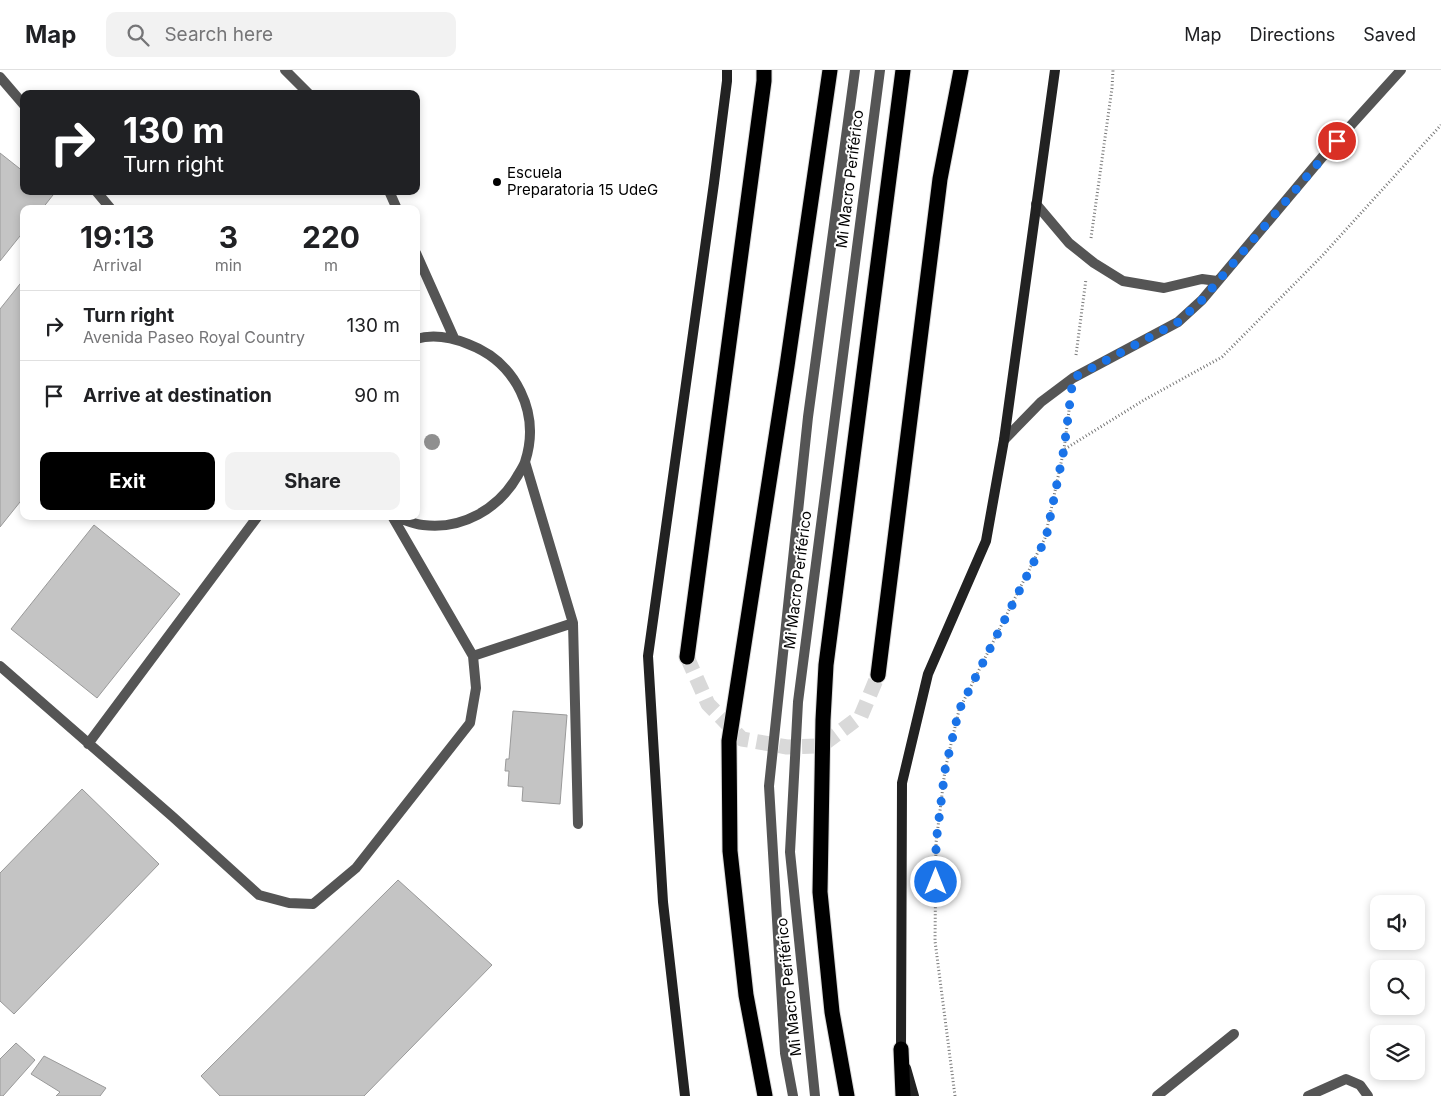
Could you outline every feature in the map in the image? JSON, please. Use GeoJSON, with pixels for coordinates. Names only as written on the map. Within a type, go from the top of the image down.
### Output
{"type":"FeatureCollection","features":[{"type":"Feature","properties":{"kind":"highway"},"geometry":{"type":"LineString","coordinates":[[687,657],[764,70]]}},
{"type":"Feature","properties":{"kind":"highway"},"geometry":{"type":"LineString","coordinates":[[765,1096],[746,995],[730,850],[729,741],[787,366],[830,70]]}},
{"type":"Feature","properties":{"kind":"highway"},"geometry":{"type":"LineString","coordinates":[[847,1096],[832,1012],[820,892],[823,711],[826,665],[903,70]]}},
{"type":"Feature","properties":{"kind":"highway"},"geometry":{"type":"LineString","coordinates":[[878,675],[940,179],[961,70]]}},
{"type":"Feature","properties":{"kind":"highway"},"geometry":{"type":"LineString","coordinates":[[901,1049],[903,1096]]}},
{"type":"Feature","properties":{"kind":"main road"},"geometry":{"type":"LineString","coordinates":[[685,1096],[663,902],[648,656],[714,184],[727,70]]}},
{"type":"Feature","properties":{"kind":"main road"},"geometry":{"type":"LineString","coordinates":[[914,1096],[901,1049],[902,783],[928,674],[986,541],[1004,440],[1055,70]]}},
{"type":"Feature","properties":{"kind":"street"},"geometry":{"type":"LineString","coordinates":[[285,70],[305,90]]}},
{"type":"Feature","properties":{"kind":"street","name":"Mi Macro Periférico"},"geometry":{"type":"LineString","coordinates":[[793,1096],[784,1053],[769,786],[808,417],[855,70]]}},
{"type":"Feature","properties":{"kind":"street","name":"Mi Macro Periférico"},"geometry":{"type":"LineString","coordinates":[[815,1096],[790,852],[798,702],[880,70]]}},
{"type":"Feature","properties":{"kind":"street"},"geometry":{"type":"LineString","coordinates":[[1004,440],[1041,402],[1073,378],[1178,322],[1202,300],[1324,155],[1401,70]]}},
{"type":"Feature","properties":{"kind":"street"},"geometry":{"type":"LineString","coordinates":[[0,77],[20,100]]}},
{"type":"Feature","properties":{"kind":"street"},"geometry":{"type":"LineString","coordinates":[[99,195],[108,205]]}},
{"type":"Feature","properties":{"kind":"street"},"geometry":{"type":"LineString","coordinates":[[1036,204],[1069,243],[1088,259],[1123,281],[1164,288],[1202,279],[1217,281]]}},
{"type":"Feature","properties":{"kind":"street"},"geometry":{"type":"LineString","coordinates":[[420,262],[454,338]]}},
{"type":"Feature","properties":{"kind":"street"},"geometry":{"type":"LineString","coordinates":[[405,520],[422,526],[446,525],[454,524],[485,512],[509,491],[525,462],[530,430],[525,398],[508,370],[484,350],[454,338],[420,338]]}},
{"type":"Feature","properties":{"kind":"street"},"geometry":{"type":"LineString","coordinates":[[525,462],[572,623],[578,824]]}},
{"type":"Feature","properties":{"kind":"street"},"geometry":{"type":"LineString","coordinates":[[88,744],[255,520]]}},
{"type":"Feature","properties":{"kind":"street"},"geometry":{"type":"LineString","coordinates":[[0,666],[259,895],[289,903],[313,904],[356,868],[470,723],[476,688],[472,656],[395,520]]}},
{"type":"Feature","properties":{"kind":"street"},"geometry":{"type":"LineString","coordinates":[[472,656],[572,623]]}},
{"type":"Feature","properties":{"kind":"street"},"geometry":{"type":"LineString","coordinates":[[1157,1096],[1234,1034]]}},
{"type":"Feature","properties":{"kind":"street"},"geometry":{"type":"LineString","coordinates":[[1308,1096],[1346,1079],[1360,1085],[1368,1096]]}},
{"type":"Feature","properties":{"kind":"path"},"geometry":{"type":"LineString","coordinates":[[955,1096],[935,941],[936,843],[945,770],[959,710],[1046,538],[1064,449],[1113,70]]}},
{"type":"Feature","properties":{"kind":"path"},"geometry":{"type":"LineString","coordinates":[[1064,449],[1144,400],[1222,357],[1322,256],[1441,125]]}},
{"type":"Feature","properties":{"kind":"building"},"geometry":{"type":"Polygon","coordinates":[[[0,153],[20,169],[20,195],[53,195],[45,205],[20,205],[20,236],[0,261],[0,153]]]}},
{"type":"Feature","properties":{"kind":"building"},"geometry":{"type":"Polygon","coordinates":[[[20,284],[20,502],[0,527],[0,309],[20,284]]]}},
{"type":"Feature","properties":{"kind":"building"},"geometry":{"type":"Polygon","coordinates":[[[94,525],[180,594],[97,698],[11,629],[94,525]]]}},
{"type":"Feature","properties":{"kind":"building"},"geometry":{"type":"Polygon","coordinates":[[[513,711],[567,715],[560,804],[522,801],[523,787],[508,786],[509,771],[505,771],[506,759],[509,759],[513,711]]]}},
{"type":"Feature","properties":{"kind":"building"},"geometry":{"type":"Polygon","coordinates":[[[82,789],[159,864],[14,1014],[0,1001],[0,873],[82,789]]]}},
{"type":"Feature","properties":{"kind":"building"},"geometry":{"type":"Polygon","coordinates":[[[398,880],[492,965],[364,1096],[220,1096],[201,1076],[398,880]]]}},
{"type":"Feature","properties":{"kind":"building"},"geometry":{"type":"Polygon","coordinates":[[[16,1043],[35,1060],[3,1096],[0,1096],[0,1059],[16,1043]]]}},
{"type":"Feature","properties":{"kind":"building"},"geometry":{"type":"Polygon","coordinates":[[[44,1056],[106,1088],[100,1096],[56,1096],[60,1092],[31,1074],[44,1056]]]}},
{"type":"Feature","properties":{"kind":"tunnel"},"geometry":{"type":"LineString","coordinates":[[687,657],[708,704],[742,739],[787,747],[821,746],[861,716],[878,675]]}},
{"type":"Feature","properties":{"kind":"place","name":"Escuela Preparatoria 15 UdeG"},"geometry":{"type":"Point","coordinates":[497,182]}},
{"type":"Feature","properties":{"kind":"route"},"geometry":{"type":"LineString","coordinates":[[936,882],[936,843],[945,770],[959,710],[1046,538],[1064,449],[1073,378],[1178,322],[1202,300],[1337,141]]}}]}
